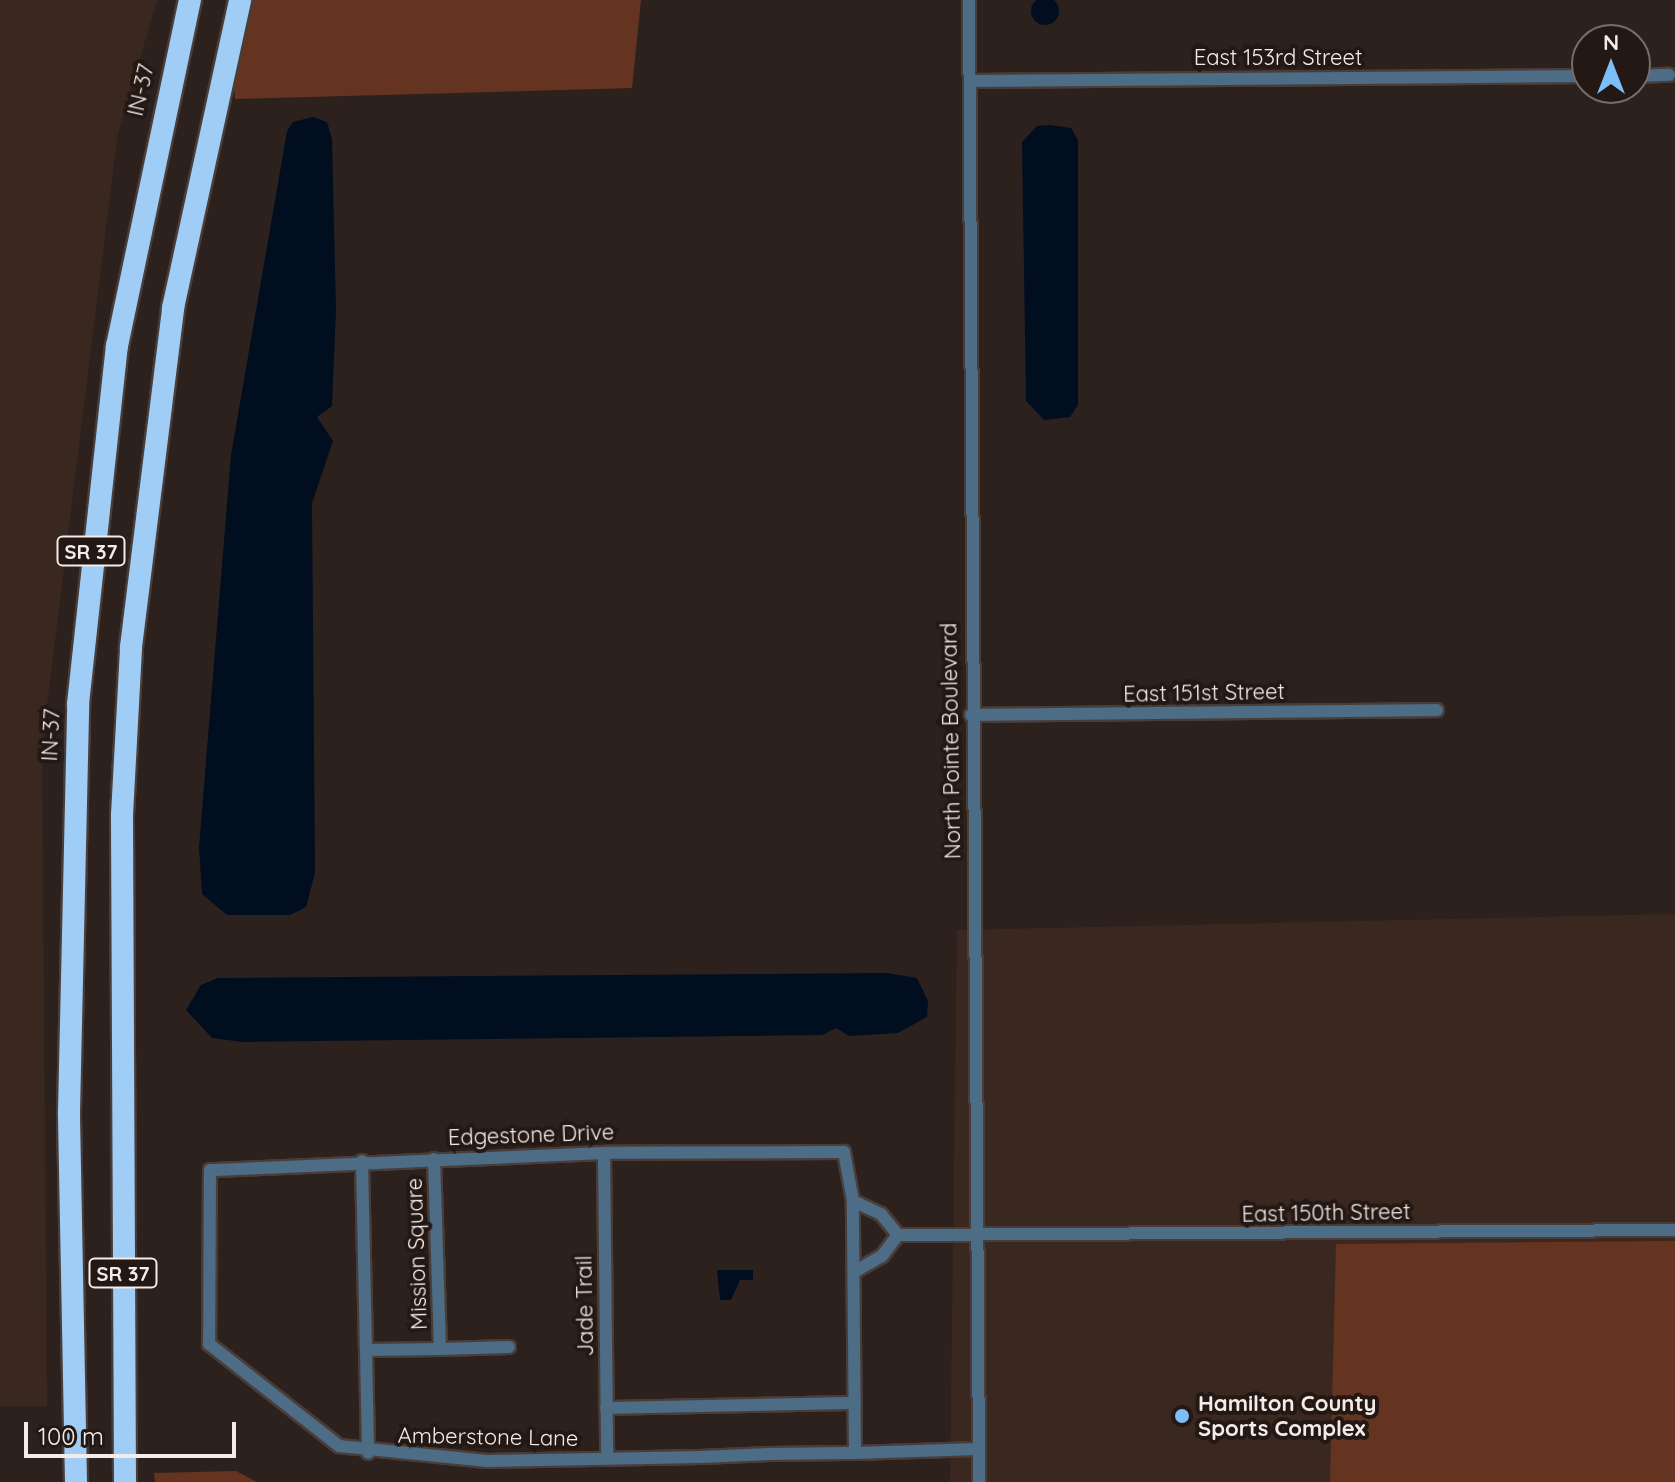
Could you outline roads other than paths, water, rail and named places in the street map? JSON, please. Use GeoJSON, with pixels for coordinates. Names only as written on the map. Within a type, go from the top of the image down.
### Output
{"type":"FeatureCollection","features":[{"type":"Feature","properties":{"kind":"highway","name":"IN-37"},"geometry":{"type":"LineString","coordinates":[[76,1482],[69,1111],[82,657],[117,346],[190,0]]}},
{"type":"Feature","properties":{"kind":"highway","name":"SR 37"},"geometry":{"type":"LineString","coordinates":[[125,1482],[122,815],[131,647],[171,323],[240,0]]}},
{"type":"Feature","properties":{"kind":"street","name":"North Pointe Boulevard"},"geometry":{"type":"LineString","coordinates":[[969,0],[971,715],[979,1482]]}},
{"type":"Feature","properties":{"kind":"street"},"geometry":{"type":"LineString","coordinates":[[1651,76],[1669,75]]}},
{"type":"Feature","properties":{"kind":"street","name":"East 153rd Street"},"geometry":{"type":"LineString","coordinates":[[970,81],[1571,76]]}},
{"type":"Feature","properties":{"kind":"street","name":"East 151st Street"},"geometry":{"type":"LineString","coordinates":[[971,715],[1437,710]]}},
{"type":"Feature","properties":{"kind":"street","name":"Edgestone Drive"},"geometry":{"type":"LineString","coordinates":[[210,1170],[362,1161],[832,1149],[849,1162],[853,1201]]}},
{"type":"Feature","properties":{"kind":"street","name":"Jade Trail"},"geometry":{"type":"LineString","coordinates":[[604,1153],[607,1458]]}},
{"type":"Feature","properties":{"kind":"street","name":"Mission Square"},"geometry":{"type":"LineString","coordinates":[[434,1159],[440,1349]]}},
{"type":"Feature","properties":{"kind":"street"},"geometry":{"type":"LineString","coordinates":[[362,1161],[368,1453]]}},
{"type":"Feature","properties":{"kind":"street","name":"Amberstone Lane"},"geometry":{"type":"LineString","coordinates":[[210,1170],[208,1330],[214,1354],[329,1440],[368,1453],[607,1458],[978,1449]]}},
{"type":"Feature","properties":{"kind":"street"},"geometry":{"type":"LineString","coordinates":[[854,1272],[882,1256],[898,1235],[881,1214],[853,1201],[855,1453]]}},
{"type":"Feature","properties":{"kind":"street","name":"East 150th Street"},"geometry":{"type":"LineString","coordinates":[[898,1235],[1675,1230]]}},
{"type":"Feature","properties":{"kind":"street","name":"Mission Square"},"geometry":{"type":"LineString","coordinates":[[366,1350],[509,1347]]}},
{"type":"Feature","properties":{"kind":"street","name":"Amberstone Lane"},"geometry":{"type":"LineString","coordinates":[[606,1408],[855,1403]]}},
{"type":"Feature","properties":{"kind":"water"},"geometry":{"type":"Polygon","coordinates":[[[1045,-3],[1055,1],[1059,11],[1055,21],[1045,25],[1035,21],[1031,11],[1035,1],[1045,-3]]]}},
{"type":"Feature","properties":{"kind":"water"},"geometry":{"type":"Polygon","coordinates":[[[313,117],[327,122],[332,139],[336,310],[332,406],[317,417],[333,441],[312,503],[315,873],[306,907],[290,915],[227,915],[202,894],[199,847],[231,455],[287,131],[293,122],[313,117]]]}},
{"type":"Feature","properties":{"kind":"water"},"geometry":{"type":"Polygon","coordinates":[[[1037,126],[1071,128],[1078,140],[1078,405],[1070,417],[1044,420],[1026,401],[1022,142],[1037,126]]]}},
{"type":"Feature","properties":{"kind":"water"},"geometry":{"type":"Polygon","coordinates":[[[887,973],[917,978],[928,1001],[927,1017],[898,1033],[849,1036],[836,1028],[822,1035],[243,1042],[212,1038],[186,1010],[201,985],[218,978],[887,973]]]}},
{"type":"Feature","properties":{"kind":"water"},"geometry":{"type":"Polygon","coordinates":[[[717,1270],[753,1270],[753,1280],[740,1280],[731,1300],[720,1300],[717,1270]]]}},
{"type":"Feature","properties":{"kind":"place","name":"Hamilton County Sports Complex"},"geometry":{"type":"Point","coordinates":[1182,1416]}}]}
